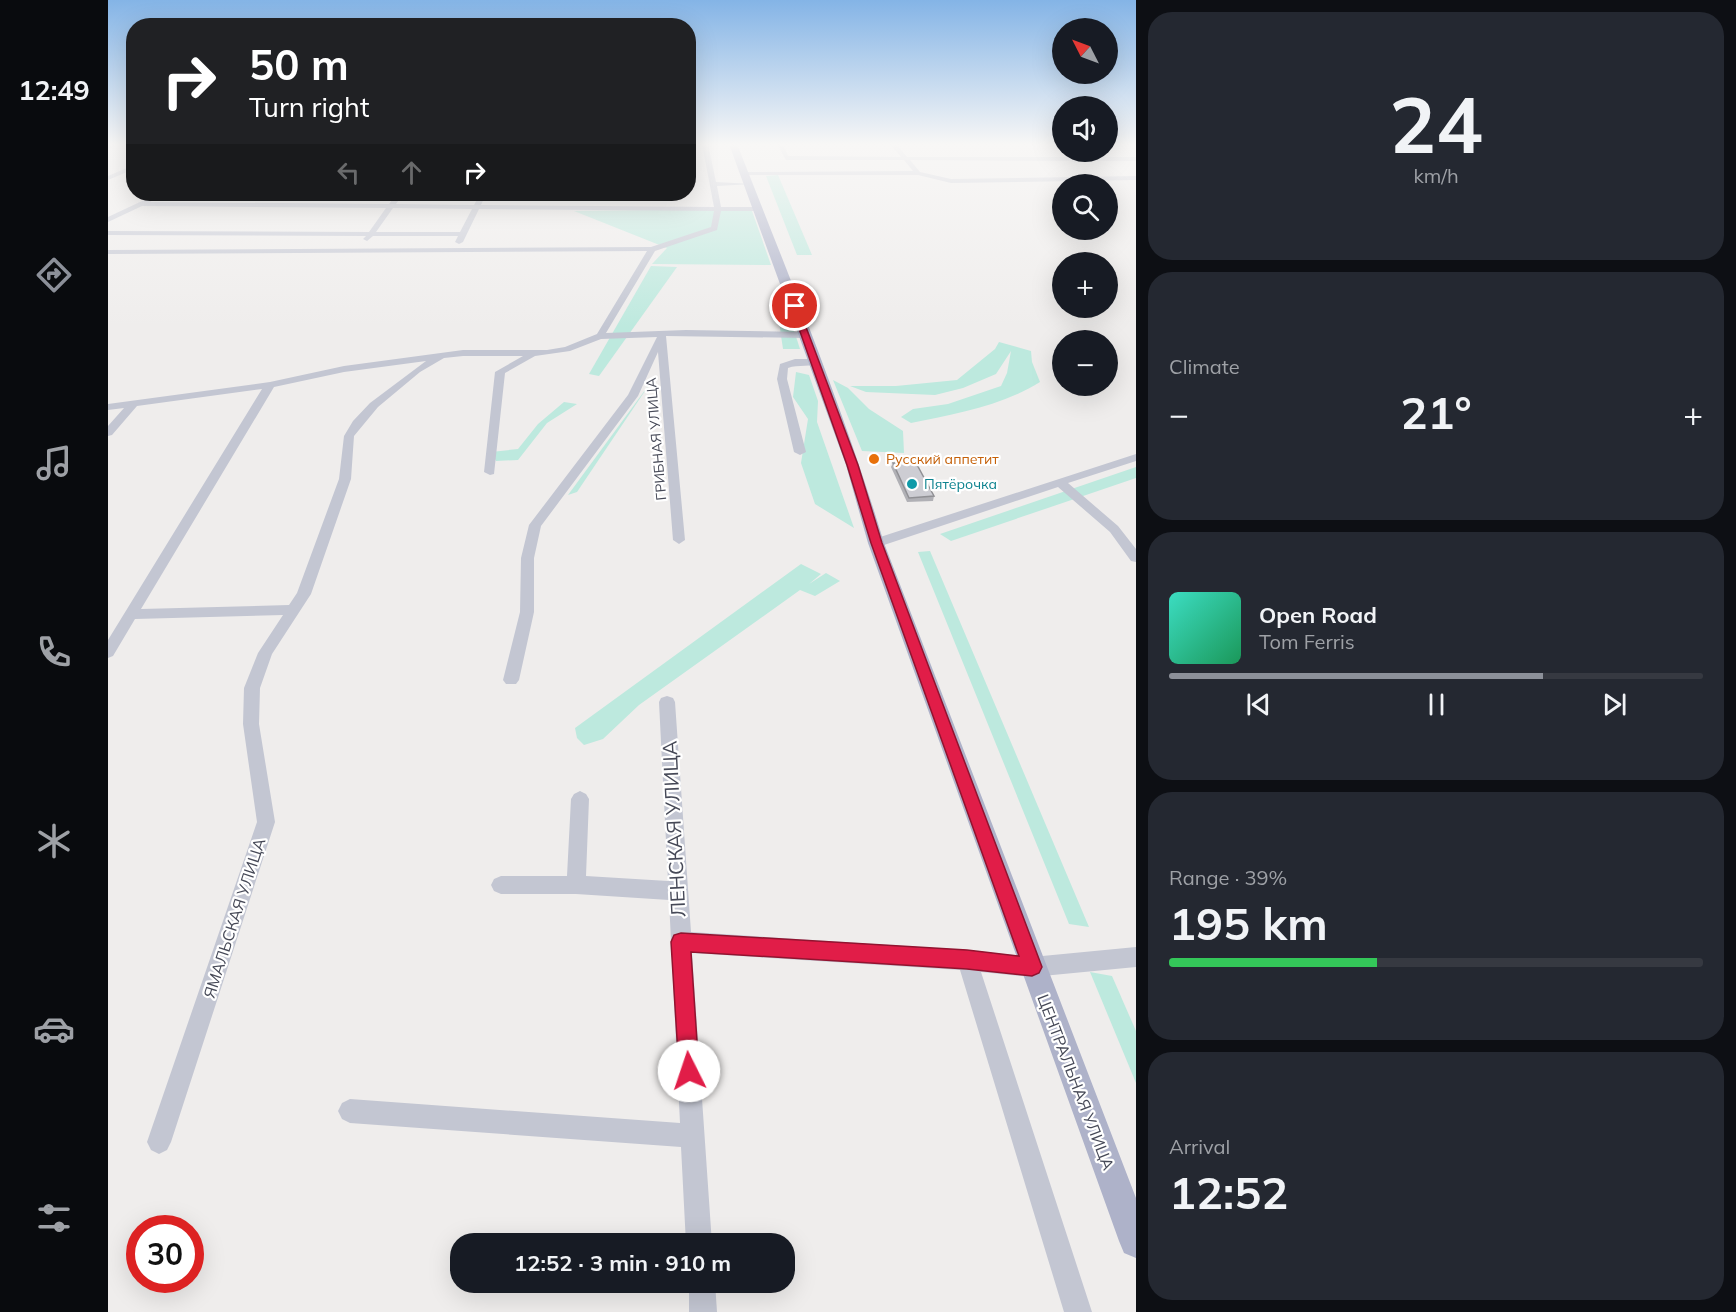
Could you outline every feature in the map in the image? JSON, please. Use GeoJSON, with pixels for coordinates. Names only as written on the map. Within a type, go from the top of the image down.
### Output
{"type":"FeatureCollection","features":[{"type":"Feature","properties":{"kind":"main road","name":"ЦЕНТРАЛЬНАЯ УЛИЦА"},"geometry":{"type":"LineString","coordinates":[[757,205],[853,465],[876,543],[1032,967],[1136,1241]]}},
{"type":"Feature","properties":{"kind":"street"},"geometry":{"type":"LineString","coordinates":[[108,220],[138,205]]}},
{"type":"Feature","properties":{"kind":"street"},"geometry":{"type":"LineString","coordinates":[[243,205],[527,205]]}},
{"type":"Feature","properties":{"kind":"street"},"geometry":{"type":"LineString","coordinates":[[665,205],[758,209]]}},
{"type":"Feature","properties":{"kind":"street"},"geometry":{"type":"LineString","coordinates":[[358,251],[391,207]]}},
{"type":"Feature","properties":{"kind":"street"},"geometry":{"type":"LineString","coordinates":[[457,246],[476,207]]}},
{"type":"Feature","properties":{"kind":"street"},"geometry":{"type":"LineString","coordinates":[[108,252],[652,249],[714,228],[718,208]]}},
{"type":"Feature","properties":{"kind":"street"},"geometry":{"type":"LineString","coordinates":[[108,233],[462,234]]}},
{"type":"Feature","properties":{"kind":"street"},"geometry":{"type":"LineString","coordinates":[[600,336],[652,249]]}},
{"type":"Feature","properties":{"kind":"street"},"geometry":{"type":"LineString","coordinates":[[108,407],[270,385],[344,369],[441,356],[479,353],[532,354],[567,349],[600,336],[686,333],[806,335]]}},
{"type":"Feature","properties":{"kind":"street"},"geometry":{"type":"LineString","coordinates":[[511,680],[527,612],[526,556],[531,533],[633,396],[662,335]]}},
{"type":"Feature","properties":{"kind":"street","name":"ГРИБНАЯ УЛИЦА"},"geometry":{"type":"LineString","coordinates":[[662,335],[679,540]]}},
{"type":"Feature","properties":{"kind":"street"},"geometry":{"type":"LineString","coordinates":[[490,472],[500,372],[532,354]]}},
{"type":"Feature","properties":{"kind":"street","name":"ЯМАЛЬСКАЯ УЛИЦА"},"geometry":{"type":"LineString","coordinates":[[159,1142],[266,822],[251,724],[252,688],[265,653],[304,594],[345,479],[349,436],[357,423],[374,405],[417,370],[441,356]]}},
{"type":"Feature","properties":{"kind":"street"},"geometry":{"type":"LineString","coordinates":[[800,452],[782,379],[783,366],[795,362],[816,362]]}},
{"type":"Feature","properties":{"kind":"street"},"geometry":{"type":"LineString","coordinates":[[108,652],[270,385]]}},
{"type":"Feature","properties":{"kind":"street"},"geometry":{"type":"LineString","coordinates":[[108,433],[133,404]]}},
{"type":"Feature","properties":{"kind":"street"},"geometry":{"type":"LineString","coordinates":[[876,543],[1136,457]]}},
{"type":"Feature","properties":{"kind":"street"},"geometry":{"type":"LineString","coordinates":[[1059,482],[1114,529],[1136,558]]}},
{"type":"Feature","properties":{"kind":"street"},"geometry":{"type":"LineString","coordinates":[[133,614],[293,610]]}},
{"type":"Feature","properties":{"kind":"street","name":"ЛЕНСКАЯ УЛИЦА"},"geometry":{"type":"LineString","coordinates":[[667,702],[698,1233]]}},
{"type":"Feature","properties":{"kind":"street"},"geometry":{"type":"LineString","coordinates":[[576,885],[580,799]]}},
{"type":"Feature","properties":{"kind":"street"},"geometry":{"type":"LineString","coordinates":[[501,885],[576,885],[678,891]]}},
{"type":"Feature","properties":{"kind":"street"},"geometry":{"type":"LineString","coordinates":[[681,942],[967,960],[1032,967],[1136,957]]}},
{"type":"Feature","properties":{"kind":"street"},"geometry":{"type":"LineString","coordinates":[[967,960],[1078,1312]]}},
{"type":"Feature","properties":{"kind":"street"},"geometry":{"type":"LineString","coordinates":[[350,1111],[693,1136]]}},
{"type":"Feature","properties":{"kind":"street"},"geometry":{"type":"LineString","coordinates":[[702,1293],[703,1312]]}},
{"type":"Feature","properties":{"kind":"green space"},"geometry":{"type":"Polygon","coordinates":[[[777,205],[791,205],[812,255],[797,255],[777,205]]]}},
{"type":"Feature","properties":{"kind":"green space"},"geometry":{"type":"Polygon","coordinates":[[[729,209],[752,211],[771,265],[652,264],[667,248],[574,211],[729,209]]]}},
{"type":"Feature","properties":{"kind":"green space"},"geometry":{"type":"Polygon","coordinates":[[[651,266],[677,267],[599,376],[589,374],[651,266]]]}},
{"type":"Feature","properties":{"kind":"green space"},"geometry":{"type":"Polygon","coordinates":[[[778,315],[789,315],[800,349],[783,349],[778,315]]]}},
{"type":"Feature","properties":{"kind":"green space"},"geometry":{"type":"Polygon","coordinates":[[[999,342],[1031,351],[1032,362],[1040,382],[1010,397],[978,408],[911,423],[901,417],[913,409],[948,404],[1001,386],[1007,373],[1011,351],[996,374],[963,388],[935,395],[866,392],[850,386],[896,386],[957,380],[995,349],[999,342]]]}},
{"type":"Feature","properties":{"kind":"green space"},"geometry":{"type":"Polygon","coordinates":[[[796,372],[809,375],[818,401],[817,422],[854,528],[815,504],[801,463],[808,419],[793,397],[796,372]]]}},
{"type":"Feature","properties":{"kind":"green space"},"geometry":{"type":"Polygon","coordinates":[[[833,380],[848,388],[869,409],[903,431],[904,453],[862,451],[833,380]]]}},
{"type":"Feature","properties":{"kind":"green space"},"geometry":{"type":"Polygon","coordinates":[[[651,382],[577,492],[568,495],[651,382]]]}},
{"type":"Feature","properties":{"kind":"green space"},"geometry":{"type":"Polygon","coordinates":[[[564,402],[577,404],[547,423],[518,460],[496,461],[491,452],[518,449],[538,424],[564,402]]]}},
{"type":"Feature","properties":{"kind":"green space"},"geometry":{"type":"Polygon","coordinates":[[[1136,467],[1136,478],[951,541],[940,534],[1136,467]]]}},
{"type":"Feature","properties":{"kind":"green space"},"geometry":{"type":"Polygon","coordinates":[[[930,551],[1089,927],[1069,924],[918,552],[930,551]]]}},
{"type":"Feature","properties":{"kind":"green space"},"geometry":{"type":"Polygon","coordinates":[[[801,564],[821,574],[809,584],[826,573],[840,581],[815,596],[800,590],[639,705],[603,739],[584,745],[577,738],[575,728],[801,564]]]}},
{"type":"Feature","properties":{"kind":"green space"},"geometry":{"type":"Polygon","coordinates":[[[1090,972],[1112,976],[1136,1031],[1136,1083],[1090,972]]]}},
{"type":"Feature","properties":{"kind":"building","name":"Пятёрочка"},"geometry":{"type":"Polygon","coordinates":[[[893,463],[916,463],[934,496],[909,498],[893,463]]]}},
{"type":"Feature","properties":{"kind":"place","name":"Русский аппетит"},"geometry":{"type":"Point","coordinates":[874,459]}},
{"type":"Feature","properties":{"kind":"place","name":"Пятёрочка"},"geometry":{"type":"Point","coordinates":[912,484]}},
{"type":"Feature","properties":{"kind":"route"},"geometry":{"type":"LineString","coordinates":[[689,1071],[681,942],[967,960],[1032,967],[876,543],[853,465],[795,306]]}}]}
